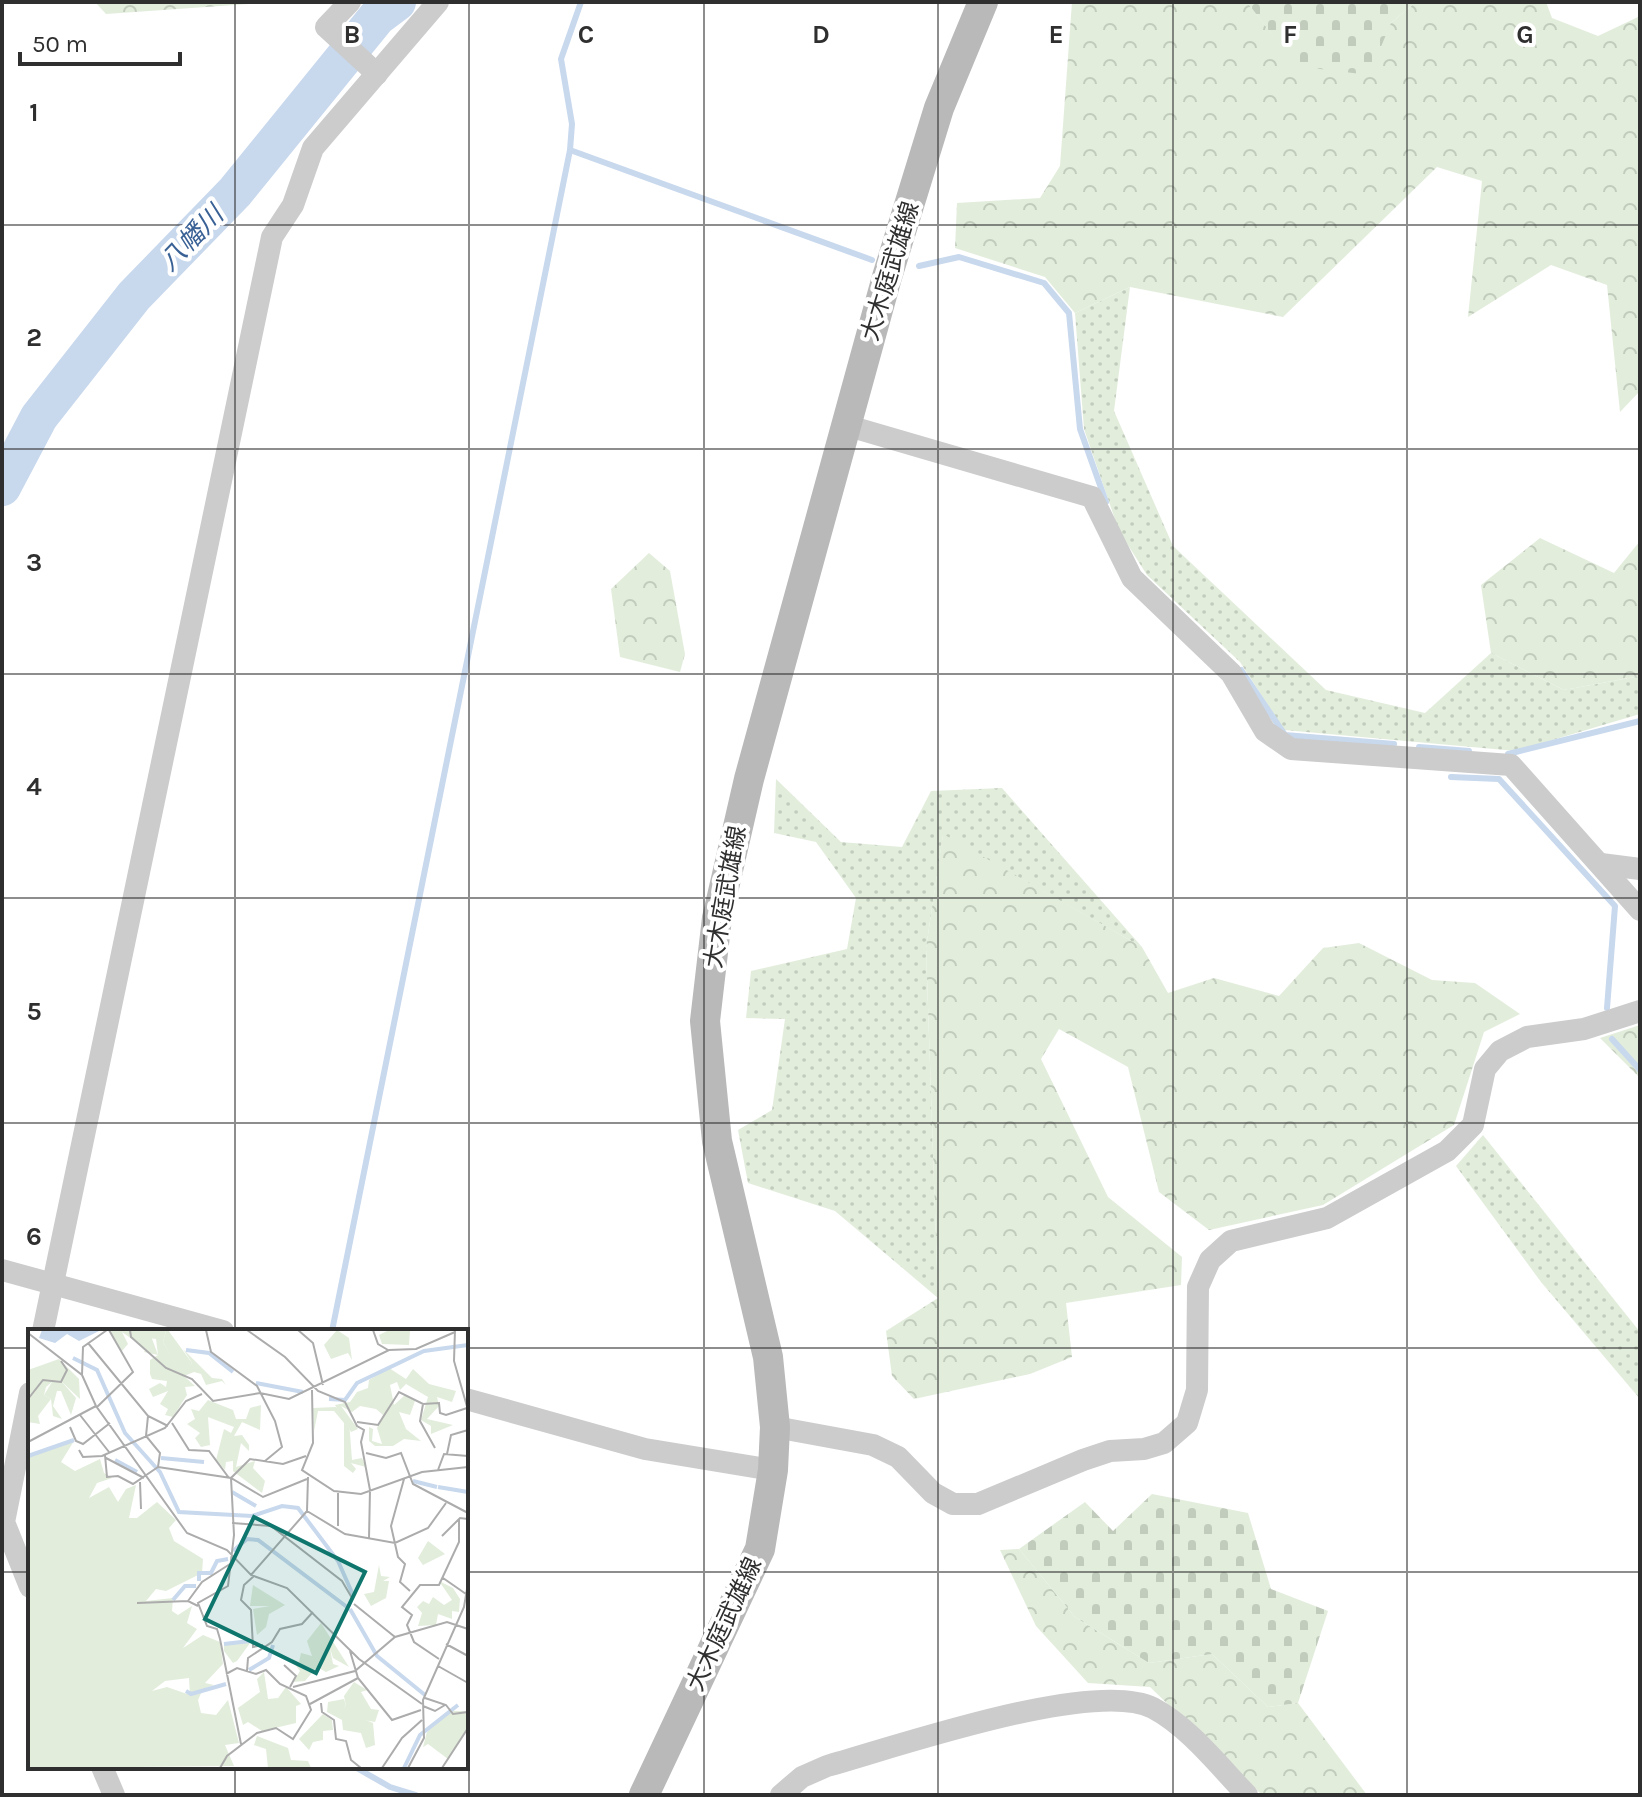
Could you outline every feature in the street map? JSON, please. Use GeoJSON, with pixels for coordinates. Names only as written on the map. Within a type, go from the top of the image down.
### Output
{"type":"FeatureCollection","features":[{"type":"Feature","properties":{"kind":"main road","name":"大木庭武雄線"},"geometry":{"type":"LineString","coordinates":[[644,1795],[760,1549],[773,1470],[775,1427],[768,1357],[717,1141],[705,1021],[717,918],[749,779],[845,425],[939,108],[983,2]]}},
{"type":"Feature","properties":{"kind":"street"},"geometry":{"type":"LineString","coordinates":[[350,2],[326,27],[377,74]]}},
{"type":"Feature","properties":{"kind":"street"},"geometry":{"type":"LineString","coordinates":[[43,1329],[272,237],[293,205],[313,148],[438,2]]}},
{"type":"Feature","properties":{"kind":"street"},"geometry":{"type":"LineString","coordinates":[[845,425],[1092,497],[1132,578],[1231,673],[1265,731],[1291,749],[1511,765],[1640,910]]}},
{"type":"Feature","properties":{"kind":"street"},"geometry":{"type":"LineString","coordinates":[[1601,864],[1640,869]]}},
{"type":"Feature","properties":{"kind":"street"},"geometry":{"type":"LineString","coordinates":[[775,1427],[873,1445],[898,1457],[933,1493],[953,1504],[978,1504],[1110,1451],[1144,1449],[1164,1443],[1187,1423],[1197,1390],[1198,1287],[1210,1260],[1231,1241],[1327,1218],[1447,1151],[1473,1125],[1485,1069],[1500,1051],[1527,1037],[1584,1029],[1640,1011]]}},
{"type":"Feature","properties":{"kind":"street"},"geometry":{"type":"LineString","coordinates":[[2,1270],[216,1329]]}},
{"type":"Feature","properties":{"kind":"street"},"geometry":{"type":"LineString","coordinates":[[468,1400],[645,1449],[773,1470]]}},
{"type":"Feature","properties":{"kind":"street"},"geometry":{"type":"LineString","coordinates":[[28,1403],[4,1522],[28,1582]]}},
{"type":"Feature","properties":{"kind":"street"},"geometry":{"type":"LineString","coordinates":[[781,1795],[802,1777],[827,1766],[1066,1702],[1108,1698],[1153,1708],[1178,1726],[1247,1795]]}},
{"type":"Feature","properties":{"kind":"street"},"geometry":{"type":"LineString","coordinates":[[103,1769],[114,1795]]}},
{"type":"Feature","properties":{"kind":"green space"},"geometry":{"type":"Polygon","coordinates":[[[95,2],[278,2],[106,14],[95,2]]]}},
{"type":"Feature","properties":{"kind":"green space"},"geometry":{"type":"Polygon","coordinates":[[[1072,2],[1247,2],[1296,65],[1391,23],[1416,2],[1546,2],[1552,18],[1598,36],[1638,17],[1640,391],[1620,412],[1607,285],[1551,265],[1468,317],[1482,181],[1437,167],[1283,317],[1130,287],[1075,313],[1045,277],[955,248],[957,203],[1040,198],[1060,166],[1072,2]]]}},
{"type":"Feature","properties":{"kind":"green space"},"geometry":{"type":"Polygon","coordinates":[[[1247,2],[1416,2],[1391,23],[1369,75],[1296,66],[1247,2]]]}},
{"type":"Feature","properties":{"kind":"green space"},"geometry":{"type":"Polygon","coordinates":[[[1130,287],[1114,411],[1173,546],[1326,690],[1425,713],[1491,653],[1564,690],[1640,676],[1640,714],[1516,751],[1284,730],[1240,662],[1147,575],[1119,531],[1084,429],[1075,313],[1130,287]]]}},
{"type":"Feature","properties":{"kind":"green space"},"geometry":{"type":"Polygon","coordinates":[[[1540,538],[1614,573],[1640,541],[1640,676],[1564,690],[1491,653],[1481,585],[1540,538]]]}},
{"type":"Feature","properties":{"kind":"green space"},"geometry":{"type":"Polygon","coordinates":[[[649,553],[670,571],[685,654],[680,672],[620,657],[611,589],[649,553]]]}},
{"type":"Feature","properties":{"kind":"green space"},"geometry":{"type":"Polygon","coordinates":[[[776,779],[841,842],[902,847],[931,791],[1002,788],[1142,947],[943,835],[926,948],[938,1298],[835,1211],[748,1183],[738,1130],[772,1110],[785,1019],[746,1018],[751,971],[847,949],[856,898],[816,842],[774,833],[776,779]]]}},
{"type":"Feature","properties":{"kind":"green space"},"geometry":{"type":"Polygon","coordinates":[[[943,834],[1142,947],[1168,993],[1214,978],[1279,996],[1323,948],[1359,943],[1432,980],[1475,983],[1520,1014],[1484,1032],[1454,1125],[1323,1205],[1209,1230],[1159,1192],[1128,1067],[1059,1029],[1041,1059],[1108,1197],[1182,1257],[1181,1285],[1066,1303],[1072,1357],[1030,1374],[914,1399],[892,1376],[886,1331],[938,1298],[926,948],[943,834]]]}},
{"type":"Feature","properties":{"kind":"green space"},"geometry":{"type":"Polygon","coordinates":[[[1640,1025],[1640,1078],[1600,1038],[1640,1025]]]}},
{"type":"Feature","properties":{"kind":"green space"},"geometry":{"type":"Polygon","coordinates":[[[1483,1135],[1640,1332],[1640,1399],[1541,1282],[1456,1166],[1483,1135]]]}},
{"type":"Feature","properties":{"kind":"green space"},"geometry":{"type":"Polygon","coordinates":[[[1152,1494],[1248,1513],[1271,1589],[1328,1611],[1298,1703],[1268,1707],[1212,1654],[1149,1663],[1075,1617],[1019,1549],[1085,1502],[1113,1531],[1152,1494]]]}},
{"type":"Feature","properties":{"kind":"green space"},"geometry":{"type":"Polygon","coordinates":[[[1019,1549],[1075,1617],[1149,1663],[1212,1654],[1268,1707],[1298,1703],[1367,1795],[1262,1795],[1150,1687],[1088,1683],[1036,1626],[1000,1550],[1019,1549]]]}},
{"type":"Feature","properties":{"kind":"waterway","name":"八幡川"},"geometry":{"type":"LineString","coordinates":[[2,487],[39,417],[134,296],[235,192],[377,17],[397,2]]}},
{"type":"Feature","properties":{"kind":"waterway"},"geometry":{"type":"LineString","coordinates":[[332,1329],[570,150],[572,124],[561,59],[581,2]]}},
{"type":"Feature","properties":{"kind":"waterway"},"geometry":{"type":"LineString","coordinates":[[570,150],[872,260]]}},
{"type":"Feature","properties":{"kind":"waterway"},"geometry":{"type":"LineString","coordinates":[[919,266],[959,257],[1044,283],[1069,313],[1080,429],[1106,502]]}},
{"type":"Feature","properties":{"kind":"waterway"},"geometry":{"type":"LineString","coordinates":[[1241,670],[1285,735],[1394,744]]}},
{"type":"Feature","properties":{"kind":"waterway"},"geometry":{"type":"LineString","coordinates":[[1508,754],[1640,721]]}},
{"type":"Feature","properties":{"kind":"waterway"},"geometry":{"type":"LineString","coordinates":[[1419,747],[1469,751]]}},
{"type":"Feature","properties":{"kind":"waterway"},"geometry":{"type":"LineString","coordinates":[[1451,777],[1499,779],[1615,906],[1607,1008]]}},
{"type":"Feature","properties":{"kind":"waterway"},"geometry":{"type":"LineString","coordinates":[[1612,1039],[1640,1070]]}},
{"type":"Feature","properties":{"kind":"waterway"},"geometry":{"type":"LineString","coordinates":[[358,1769],[390,1787],[416,1795]]}}]}
